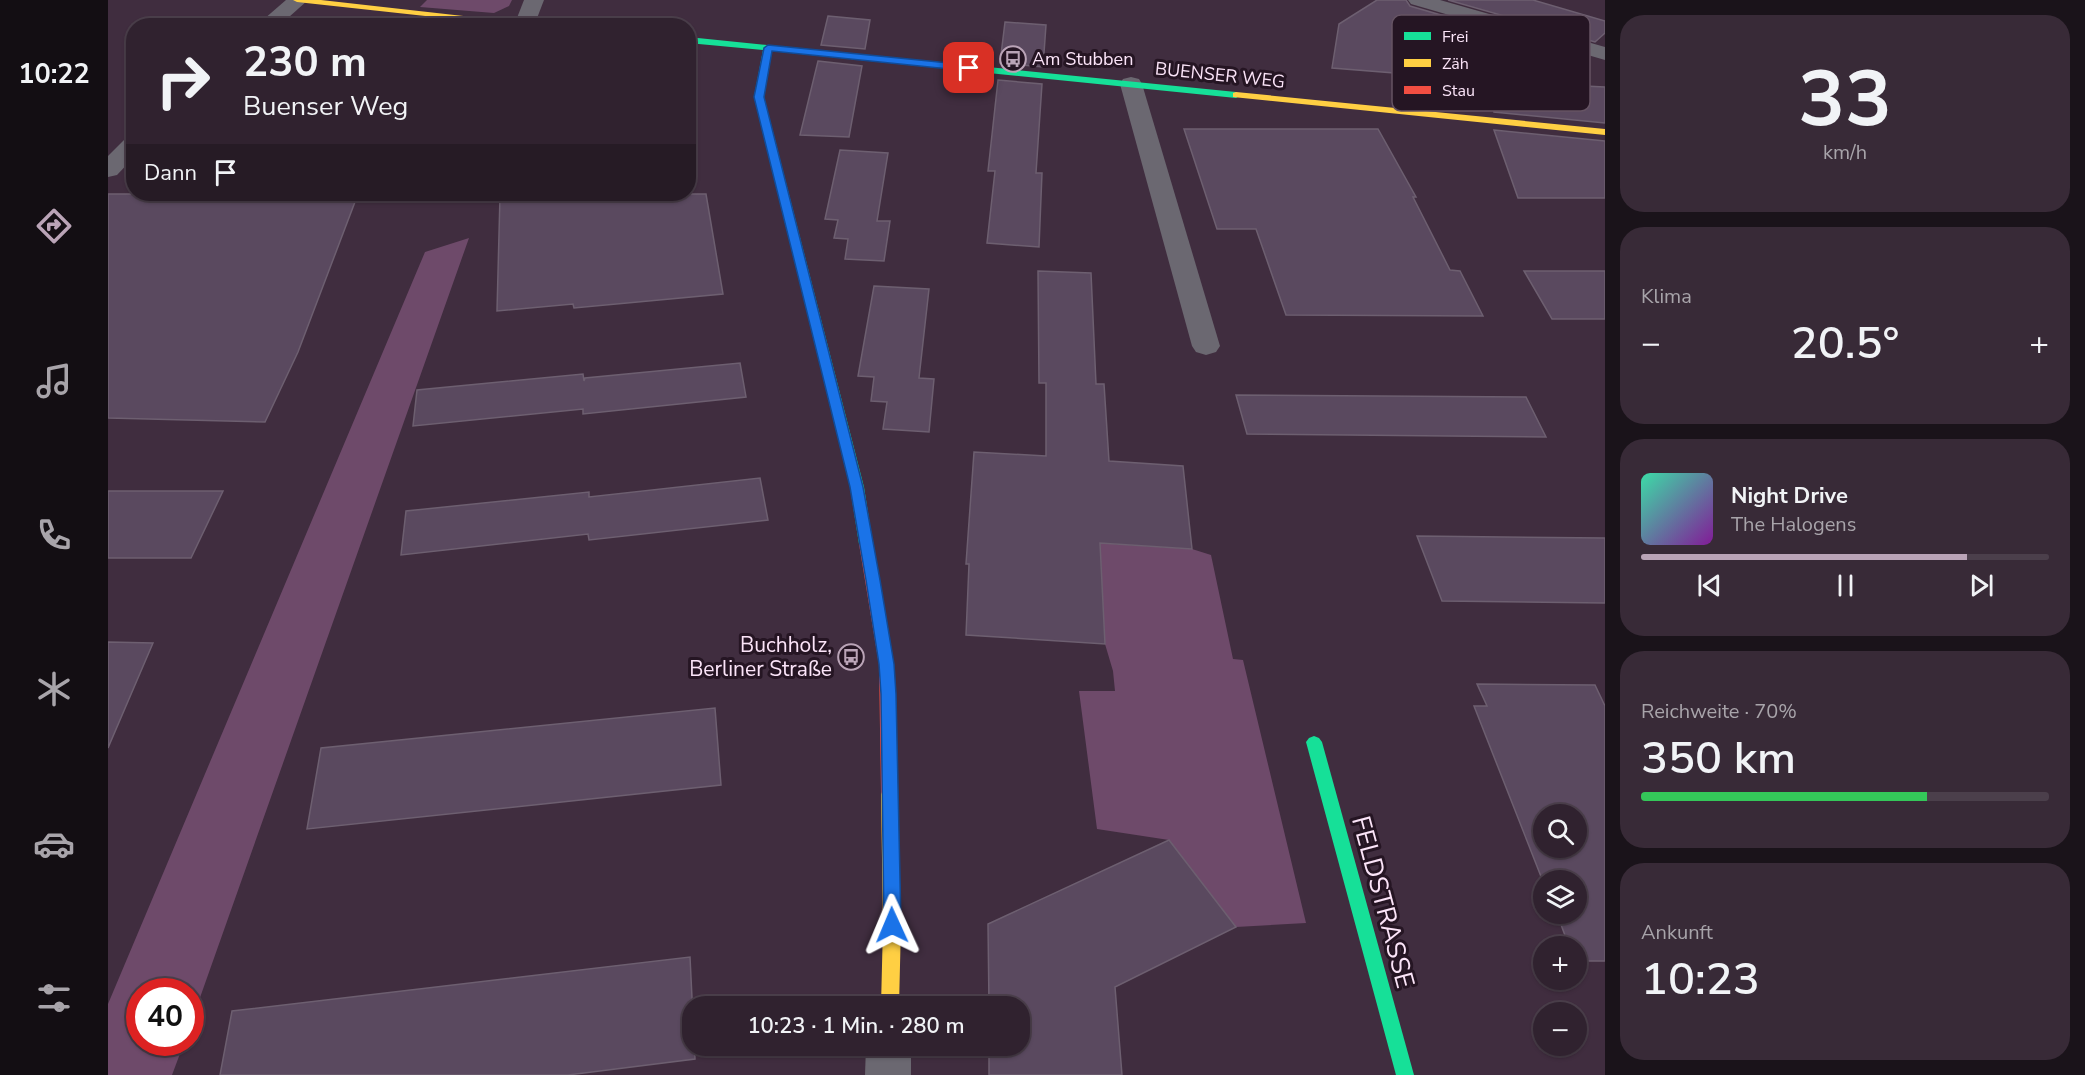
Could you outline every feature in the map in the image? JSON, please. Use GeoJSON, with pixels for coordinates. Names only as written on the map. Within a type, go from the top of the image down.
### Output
{"type":"FeatureCollection","features":[{"type":"Feature","properties":{"kind":"street"},"geometry":{"type":"LineString","coordinates":[[276,18],[298,0],[476,18]]}},
{"type":"Feature","properties":{"kind":"street"},"geometry":{"type":"LineString","coordinates":[[527,18],[534,0]]}},
{"type":"Feature","properties":{"kind":"street"},"geometry":{"type":"LineString","coordinates":[[1418,0],[1470,15]]}},
{"type":"Feature","properties":{"kind":"street","name":"BUENSER WEG"},"geometry":{"type":"LineString","coordinates":[[696,41],[1392,110]]}},
{"type":"Feature","properties":{"kind":"street"},"geometry":{"type":"LineString","coordinates":[[768,48],[759,97],[857,487],[886,664],[892,925],[890,996]]}},
{"type":"Feature","properties":{"kind":"street"},"geometry":{"type":"LineString","coordinates":[[1590,50],[1605,54]]}},
{"type":"Feature","properties":{"kind":"street"},"geometry":{"type":"LineString","coordinates":[[1131,84],[1206,346]]}},
{"type":"Feature","properties":{"kind":"street","name":"BUENSER WEG"},"geometry":{"type":"LineString","coordinates":[[1398,111],[1605,132]]}},
{"type":"Feature","properties":{"kind":"street"},"geometry":{"type":"LineString","coordinates":[[108,170],[126,151]]}},
{"type":"Feature","properties":{"kind":"street","name":"FELDSTRASSE"},"geometry":{"type":"LineString","coordinates":[[1314,742],[1405,1075]]}},
{"type":"Feature","properties":{"kind":"street"},"geometry":{"type":"LineString","coordinates":[[888,1075],[889,1056]]}},
{"type":"Feature","properties":{"kind":"shaded area"},"geometry":{"type":"Polygon","coordinates":[[[427,0],[512,0],[509,6],[494,13],[420,7],[427,0]]]}},
{"type":"Feature","properties":{"kind":"shaded area"},"geometry":{"type":"Polygon","coordinates":[[[469,238],[204,986],[204,978],[126,978],[126,1056],[179,1056],[172,1075],[108,1075],[108,1004],[425,252],[469,238]]]}},
{"type":"Feature","properties":{"kind":"shaded area"},"geometry":{"type":"Polygon","coordinates":[[[1098,543],[1192,549],[1211,555],[1233,659],[1243,660],[1306,923],[1236,927],[1169,840],[1097,829],[1079,691],[1115,691],[1113,671],[1105,644],[1098,543]]]}},
{"type":"Feature","properties":{"kind":"building"},"geometry":{"type":"Polygon","coordinates":[[[1377,0],[1406,0],[1410,6],[1441,15],[1392,15],[1392,73],[1332,68],[1339,24],[1377,0]]]}},
{"type":"Feature","properties":{"kind":"building"},"geometry":{"type":"Polygon","coordinates":[[[1448,0],[1533,0],[1584,15],[1500,15],[1448,0]]]}},
{"type":"Feature","properties":{"kind":"building"},"geometry":{"type":"Polygon","coordinates":[[[828,16],[870,20],[865,49],[821,45],[828,16]]]}},
{"type":"Feature","properties":{"kind":"building"},"geometry":{"type":"Polygon","coordinates":[[[1590,17],[1605,21],[1605,33],[1595,42],[1590,41],[1590,17]]]}},
{"type":"Feature","properties":{"kind":"building"},"geometry":{"type":"Polygon","coordinates":[[[1005,22],[1046,25],[1043,67],[1000,63],[1005,22]]]}},
{"type":"Feature","properties":{"kind":"building"},"geometry":{"type":"Polygon","coordinates":[[[818,61],[862,66],[849,137],[800,135],[818,61]]]}},
{"type":"Feature","properties":{"kind":"building"},"geometry":{"type":"Polygon","coordinates":[[[998,80],[1042,84],[1036,173],[1042,173],[1039,247],[987,243],[995,171],[988,171],[998,80]]]}},
{"type":"Feature","properties":{"kind":"building"},"geometry":{"type":"Polygon","coordinates":[[[1590,86],[1605,87],[1605,123],[1494,112],[1590,111],[1590,86]]]}},
{"type":"Feature","properties":{"kind":"building"},"geometry":{"type":"Polygon","coordinates":[[[1184,129],[1378,129],[1416,197],[1413,197],[1450,270],[1460,271],[1483,316],[1286,315],[1256,229],[1217,229],[1184,129]]]}},
{"type":"Feature","properties":{"kind":"building"},"geometry":{"type":"Polygon","coordinates":[[[1494,130],[1605,141],[1605,198],[1518,198],[1494,130]]]}},
{"type":"Feature","properties":{"kind":"building"},"geometry":{"type":"Polygon","coordinates":[[[840,150],[888,153],[877,221],[890,221],[884,261],[845,259],[848,239],[834,238],[838,220],[825,219],[840,150]]]}},
{"type":"Feature","properties":{"kind":"building"},"geometry":{"type":"Polygon","coordinates":[[[108,194],[126,194],[126,201],[355,201],[298,352],[265,422],[108,418],[108,194]]]}},
{"type":"Feature","properties":{"kind":"building"},"geometry":{"type":"Polygon","coordinates":[[[696,194],[706,194],[723,294],[574,308],[573,304],[497,311],[500,201],[696,201],[696,194]]]}},
{"type":"Feature","properties":{"kind":"building"},"geometry":{"type":"Polygon","coordinates":[[[1038,271],[1091,273],[1096,384],[1104,384],[1109,461],[1183,466],[1192,549],[1100,543],[1105,644],[966,635],[969,564],[966,564],[974,452],[1046,456],[1046,383],[1039,383],[1038,271]]]}},
{"type":"Feature","properties":{"kind":"building"},"geometry":{"type":"Polygon","coordinates":[[[1524,271],[1605,271],[1605,319],[1552,319],[1524,271]]]}},
{"type":"Feature","properties":{"kind":"building"},"geometry":{"type":"Polygon","coordinates":[[[874,286],[929,289],[919,378],[934,379],[929,432],[883,429],[887,402],[871,401],[874,377],[858,376],[874,286]]]}},
{"type":"Feature","properties":{"kind":"building"},"geometry":{"type":"Polygon","coordinates":[[[740,363],[746,397],[583,414],[583,409],[413,426],[417,390],[583,374],[584,381],[585,378],[740,363]]]}},
{"type":"Feature","properties":{"kind":"building"},"geometry":{"type":"Polygon","coordinates":[[[1236,395],[1526,397],[1546,437],[1247,434],[1236,395]]]}},
{"type":"Feature","properties":{"kind":"building"},"geometry":{"type":"Polygon","coordinates":[[[760,478],[768,520],[589,540],[588,534],[401,555],[406,511],[589,492],[589,497],[760,478]]]}},
{"type":"Feature","properties":{"kind":"building"},"geometry":{"type":"Polygon","coordinates":[[[108,491],[223,491],[191,558],[108,558],[108,491]]]}},
{"type":"Feature","properties":{"kind":"building"},"geometry":{"type":"Polygon","coordinates":[[[1417,536],[1605,538],[1605,603],[1442,601],[1417,536]]]}},
{"type":"Feature","properties":{"kind":"building"},"geometry":{"type":"Polygon","coordinates":[[[108,642],[153,643],[108,748],[108,642]]]}},
{"type":"Feature","properties":{"kind":"building"},"geometry":{"type":"Polygon","coordinates":[[[1477,684],[1595,685],[1605,706],[1605,961],[1587,961],[1587,936],[1565,936],[1561,924],[1587,924],[1587,870],[1538,870],[1534,858],[1587,858],[1587,804],[1533,804],[1533,856],[1474,706],[1487,706],[1477,684]]]}},
{"type":"Feature","properties":{"kind":"building"},"geometry":{"type":"Polygon","coordinates":[[[715,708],[721,785],[307,829],[321,748],[715,708]]]}},
{"type":"Feature","properties":{"kind":"building"},"geometry":{"type":"Polygon","coordinates":[[[1169,840],[1236,927],[1115,987],[1122,1075],[989,1075],[989,1056],[1030,1056],[1030,996],[989,996],[988,924],[1169,840]]]}},
{"type":"Feature","properties":{"kind":"building"},"geometry":{"type":"Polygon","coordinates":[[[690,957],[692,996],[682,996],[682,1056],[695,1056],[695,1059],[568,1075],[220,1075],[232,1011],[690,957]]]}},
{"type":"Feature","properties":{"kind":"traffic: fast"},"geometry":{"type":"LineString","coordinates":[[696,41],[1236,95]]}},
{"type":"Feature","properties":{"kind":"traffic: fast"},"geometry":{"type":"LineString","coordinates":[[768,47],[759,97],[857,487],[866,544]]}},
{"type":"Feature","properties":{"kind":"traffic: fast"},"geometry":{"type":"LineString","coordinates":[[1314,742],[1405,1075]]}},
{"type":"Feature","properties":{"kind":"traffic: slow"},"geometry":{"type":"LineString","coordinates":[[297,0],[470,18]]}},
{"type":"Feature","properties":{"kind":"traffic: slow"},"geometry":{"type":"LineString","coordinates":[[1236,95],[1392,111]]}},
{"type":"Feature","properties":{"kind":"traffic: slow"},"geometry":{"type":"LineString","coordinates":[[1396,111],[1605,132]]}},
{"type":"Feature","properties":{"kind":"traffic: slow"},"geometry":{"type":"LineString","coordinates":[[889,792],[892,925],[890,996]]}},
{"type":"Feature","properties":{"kind":"traffic: jam"},"geometry":{"type":"LineString","coordinates":[[866,544],[886,665],[889,792]]}},
{"type":"Feature","properties":{"kind":"place","name":"Am Stubben"},"geometry":{"type":"Point","coordinates":[1013,59]}},
{"type":"Feature","properties":{"kind":"place","name":"Buchholz, Berliner Straße"},"geometry":{"type":"Point","coordinates":[851,657]}},
{"type":"Feature","properties":{"kind":"route"},"geometry":{"type":"LineString","coordinates":[[892,925],[888,694],[886,664],[873,580],[857,487],[759,97],[768,48],[969,68]]}}]}
